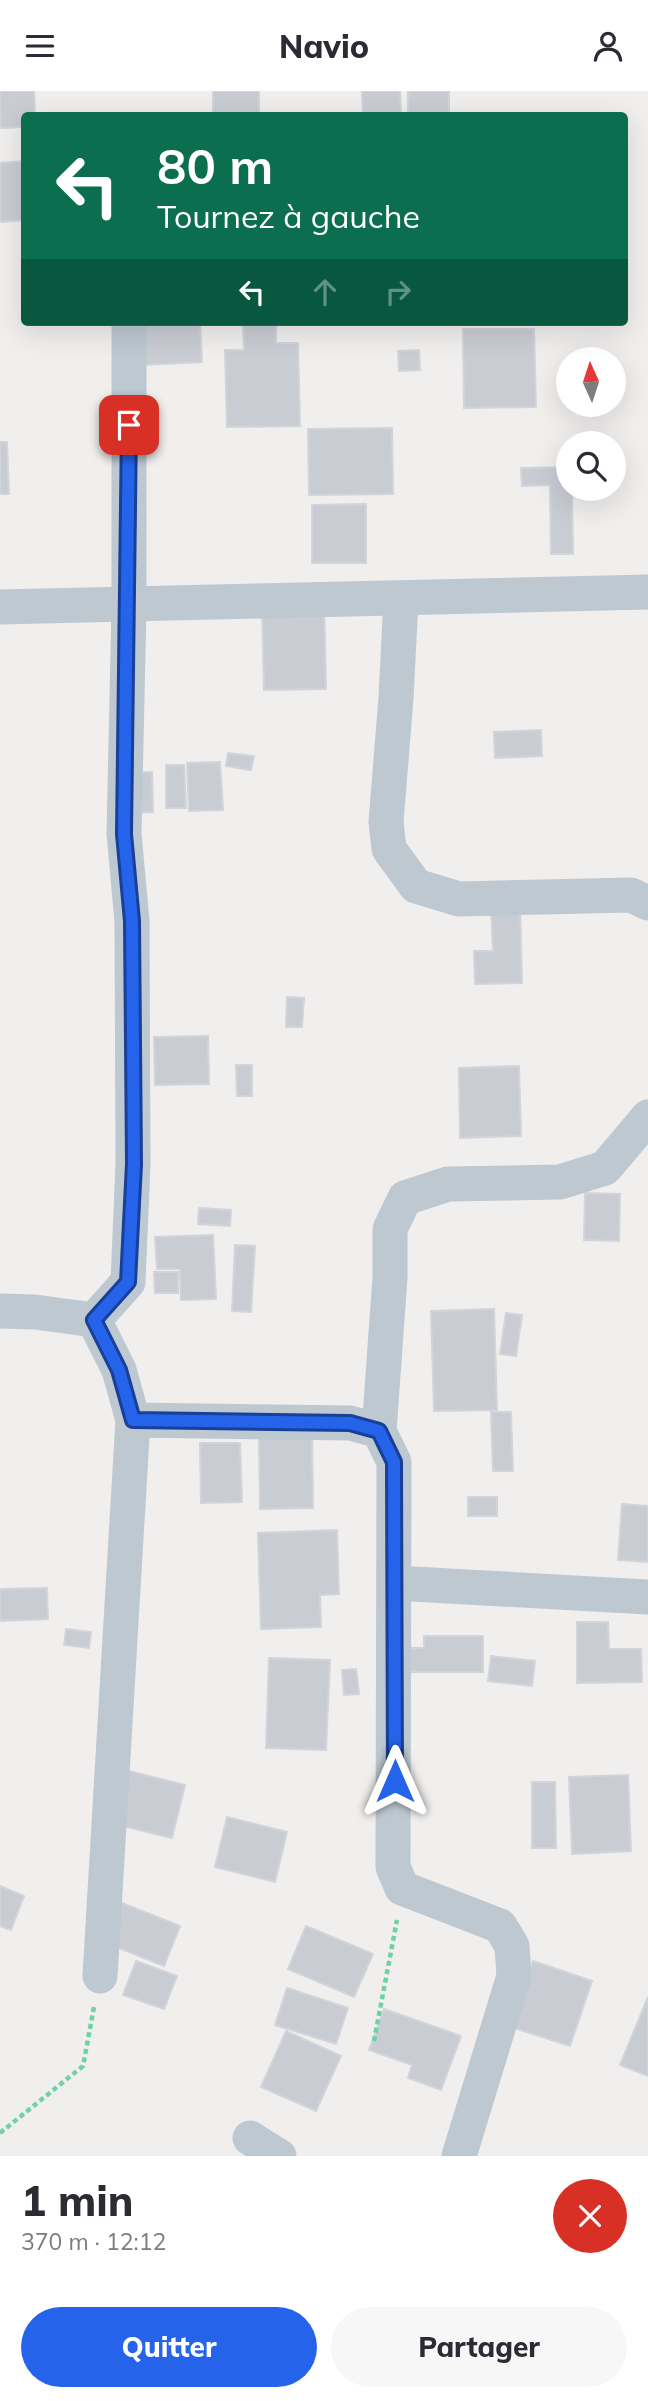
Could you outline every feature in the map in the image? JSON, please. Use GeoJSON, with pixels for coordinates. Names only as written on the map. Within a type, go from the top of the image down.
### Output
{"type":"FeatureCollection","features":[{"type":"Feature","properties":{"kind":"street"},"geometry":{"type":"LineString","coordinates":[[94,1320],[128,1282],[134,1164],[132,921],[124,834],[129,606],[129,326]]}},
{"type":"Feature","properties":{"kind":"street"},"geometry":{"type":"LineString","coordinates":[[0,607],[648,592]]}},
{"type":"Feature","properties":{"kind":"street"},"geometry":{"type":"LineString","coordinates":[[401,599],[397,698],[386,822],[389,849],[416,886],[459,899],[631,895],[648,903]]}},
{"type":"Feature","properties":{"kind":"street"},"geometry":{"type":"LineString","coordinates":[[459,2156],[514,1976],[512,1946],[500,1926],[402,1888],[393,1867],[394,1462],[379,1431],[390,1277],[390,1229],[405,1198],[449,1184],[560,1182],[605,1168],[648,1117]]}},
{"type":"Feature","properties":{"kind":"street"},"geometry":{"type":"LineString","coordinates":[[0,1311],[35,1311],[94,1320]]}},
{"type":"Feature","properties":{"kind":"street"},"geometry":{"type":"LineString","coordinates":[[94,1320],[119,1370],[133,1420],[100,1976]]}},
{"type":"Feature","properties":{"kind":"street"},"geometry":{"type":"LineString","coordinates":[[133,1420],[350,1423],[379,1431]]}},
{"type":"Feature","properties":{"kind":"street"},"geometry":{"type":"LineString","coordinates":[[395,1583],[648,1597]]}},
{"type":"Feature","properties":{"kind":"street"},"geometry":{"type":"LineString","coordinates":[[250,2138],[279,2156]]}},
{"type":"Feature","properties":{"kind":"path"},"geometry":{"type":"LineString","coordinates":[[374,2041],[402,1888]]}},
{"type":"Feature","properties":{"kind":"path"},"geometry":{"type":"LineString","coordinates":[[0,2133],[83,2066],[100,1976]]}},
{"type":"Feature","properties":{"kind":"building"},"geometry":{"type":"Polygon","coordinates":[[[0,91],[34,91],[35,112],[21,112],[21,127],[0,128],[0,91]]]}},
{"type":"Feature","properties":{"kind":"building"},"geometry":{"type":"Polygon","coordinates":[[[213,91],[259,91],[259,112],[213,112],[213,91]]]}},
{"type":"Feature","properties":{"kind":"building"},"geometry":{"type":"Polygon","coordinates":[[[362,91],[400,91],[401,112],[363,112],[362,91]]]}},
{"type":"Feature","properties":{"kind":"building"},"geometry":{"type":"Polygon","coordinates":[[[408,91],[449,91],[449,112],[408,112],[408,91]]]}},
{"type":"Feature","properties":{"kind":"building"},"geometry":{"type":"Polygon","coordinates":[[[21,161],[21,220],[0,222],[0,163],[21,161]]]}},
{"type":"Feature","properties":{"kind":"building"},"geometry":{"type":"Polygon","coordinates":[[[142,326],[200,326],[202,362],[144,365],[142,326]]]}},
{"type":"Feature","properties":{"kind":"building"},"geometry":{"type":"Polygon","coordinates":[[[243,326],[276,326],[276,343],[298,343],[300,426],[227,427],[225,350],[244,350],[243,326]]]}},
{"type":"Feature","properties":{"kind":"building"},"geometry":{"type":"Polygon","coordinates":[[[463,329],[534,329],[536,407],[464,408],[463,329]]]}},
{"type":"Feature","properties":{"kind":"building"},"geometry":{"type":"Polygon","coordinates":[[[419,350],[420,370],[399,371],[398,351],[419,350]]]}},
{"type":"Feature","properties":{"kind":"building"},"geometry":{"type":"Polygon","coordinates":[[[392,428],[393,494],[309,495],[308,429],[392,428]]]}},
{"type":"Feature","properties":{"kind":"building"},"geometry":{"type":"Polygon","coordinates":[[[0,442],[7,442],[9,494],[0,494],[0,442]]]}},
{"type":"Feature","properties":{"kind":"building"},"geometry":{"type":"Polygon","coordinates":[[[556,467],[556,501],[572,501],[573,554],[551,554],[550,485],[522,486],[521,468],[556,467]]]}},
{"type":"Feature","properties":{"kind":"building"},"geometry":{"type":"Polygon","coordinates":[[[366,504],[366,563],[312,563],[312,505],[366,504]]]}},
{"type":"Feature","properties":{"kind":"building"},"geometry":{"type":"Polygon","coordinates":[[[324,602],[326,689],[264,690],[262,604],[324,602]]]}},
{"type":"Feature","properties":{"kind":"building"},"geometry":{"type":"Polygon","coordinates":[[[541,730],[542,756],[495,758],[494,732],[541,730]]]}},
{"type":"Feature","properties":{"kind":"building"},"geometry":{"type":"Polygon","coordinates":[[[228,753],[254,756],[251,770],[226,766],[228,753]]]}},
{"type":"Feature","properties":{"kind":"building"},"geometry":{"type":"Polygon","coordinates":[[[220,762],[223,810],[189,811],[187,763],[220,762]]]}},
{"type":"Feature","properties":{"kind":"building"},"geometry":{"type":"Polygon","coordinates":[[[166,765],[184,765],[186,808],[166,808],[166,765]]]}},
{"type":"Feature","properties":{"kind":"building"},"geometry":{"type":"Polygon","coordinates":[[[152,772],[153,812],[129,813],[128,773],[152,772]]]}},
{"type":"Feature","properties":{"kind":"building"},"geometry":{"type":"Polygon","coordinates":[[[491,907],[520,907],[522,983],[475,984],[474,951],[493,951],[491,907]]]}},
{"type":"Feature","properties":{"kind":"building"},"geometry":{"type":"Polygon","coordinates":[[[287,997],[304,998],[302,1027],[286,1027],[287,997]]]}},
{"type":"Feature","properties":{"kind":"building"},"geometry":{"type":"Polygon","coordinates":[[[208,1036],[209,1084],[155,1085],[154,1037],[208,1036]]]}},
{"type":"Feature","properties":{"kind":"building"},"geometry":{"type":"Polygon","coordinates":[[[236,1065],[252,1065],[252,1096],[237,1096],[236,1065]]]}},
{"type":"Feature","properties":{"kind":"building"},"geometry":{"type":"Polygon","coordinates":[[[519,1066],[521,1136],[460,1138],[459,1068],[519,1066]]]}},
{"type":"Feature","properties":{"kind":"building"},"geometry":{"type":"Polygon","coordinates":[[[585,1193],[620,1194],[619,1241],[584,1240],[585,1193]]]}},
{"type":"Feature","properties":{"kind":"building"},"geometry":{"type":"Polygon","coordinates":[[[199,1208],[231,1210],[230,1226],[198,1224],[199,1208]]]}},
{"type":"Feature","properties":{"kind":"building"},"geometry":{"type":"Polygon","coordinates":[[[213,1235],[216,1299],[181,1300],[180,1269],[157,1269],[155,1237],[213,1235]]]}},
{"type":"Feature","properties":{"kind":"building"},"geometry":{"type":"Polygon","coordinates":[[[235,1245],[255,1246],[251,1312],[232,1311],[235,1245]]]}},
{"type":"Feature","properties":{"kind":"building"},"geometry":{"type":"Polygon","coordinates":[[[154,1272],[178,1272],[178,1293],[155,1293],[154,1272]]]}},
{"type":"Feature","properties":{"kind":"building"},"geometry":{"type":"Polygon","coordinates":[[[494,1309],[497,1410],[434,1411],[431,1311],[494,1309]]]}},
{"type":"Feature","properties":{"kind":"building"},"geometry":{"type":"Polygon","coordinates":[[[506,1313],[522,1315],[516,1356],[500,1354],[506,1313]]]}},
{"type":"Feature","properties":{"kind":"building"},"geometry":{"type":"Polygon","coordinates":[[[491,1412],[511,1412],[513,1471],[493,1471],[491,1412]]]}},
{"type":"Feature","properties":{"kind":"building"},"geometry":{"type":"Polygon","coordinates":[[[312,1432],[313,1508],[260,1509],[259,1434],[312,1432]]]}},
{"type":"Feature","properties":{"kind":"building"},"geometry":{"type":"Polygon","coordinates":[[[200,1443],[240,1443],[242,1502],[201,1503],[200,1443]]]}},
{"type":"Feature","properties":{"kind":"building"},"geometry":{"type":"Polygon","coordinates":[[[468,1497],[497,1497],[497,1516],[468,1516],[468,1497]]]}},
{"type":"Feature","properties":{"kind":"building"},"geometry":{"type":"Polygon","coordinates":[[[622,1504],[648,1506],[648,1562],[618,1560],[622,1504]]]}},
{"type":"Feature","properties":{"kind":"building"},"geometry":{"type":"Polygon","coordinates":[[[337,1530],[339,1594],[320,1595],[321,1627],[261,1629],[258,1533],[337,1530]]]}},
{"type":"Feature","properties":{"kind":"building"},"geometry":{"type":"Polygon","coordinates":[[[47,1588],[48,1619],[0,1621],[0,1589],[47,1588]]]}},
{"type":"Feature","properties":{"kind":"building"},"geometry":{"type":"Polygon","coordinates":[[[577,1622],[608,1622],[609,1649],[641,1649],[642,1682],[577,1683],[577,1622]]]}},
{"type":"Feature","properties":{"kind":"building"},"geometry":{"type":"Polygon","coordinates":[[[66,1629],[91,1632],[89,1648],[64,1645],[66,1629]]]}},
{"type":"Feature","properties":{"kind":"building"},"geometry":{"type":"Polygon","coordinates":[[[424,1636],[483,1636],[483,1672],[402,1672],[402,1648],[424,1648],[424,1636]]]}},
{"type":"Feature","properties":{"kind":"building"},"geometry":{"type":"Polygon","coordinates":[[[491,1656],[535,1661],[532,1686],[488,1681],[491,1656]]]}},
{"type":"Feature","properties":{"kind":"building"},"geometry":{"type":"Polygon","coordinates":[[[269,1658],[330,1660],[326,1750],[266,1748],[269,1658]]]}},
{"type":"Feature","properties":{"kind":"building"},"geometry":{"type":"Polygon","coordinates":[[[356,1669],[359,1694],[344,1695],[342,1670],[356,1669]]]}},
{"type":"Feature","properties":{"kind":"building"},"geometry":{"type":"Polygon","coordinates":[[[129,1771],[185,1785],[172,1838],[115,1824],[129,1771]]]}},
{"type":"Feature","properties":{"kind":"building"},"geometry":{"type":"Polygon","coordinates":[[[628,1775],[631,1851],[572,1854],[569,1777],[628,1775]]]}},
{"type":"Feature","properties":{"kind":"building"},"geometry":{"type":"Polygon","coordinates":[[[532,1782],[555,1782],[556,1848],[532,1848],[532,1782]]]}},
{"type":"Feature","properties":{"kind":"building"},"geometry":{"type":"Polygon","coordinates":[[[227,1817],[287,1832],[275,1882],[215,1867],[227,1817]]]}},
{"type":"Feature","properties":{"kind":"building"},"geometry":{"type":"Polygon","coordinates":[[[0,1886],[24,1896],[11,1930],[0,1926],[0,1886]]]}},
{"type":"Feature","properties":{"kind":"building"},"geometry":{"type":"Polygon","coordinates":[[[112,1899],[180,1926],[164,1966],[96,1939],[112,1899]]]}},
{"type":"Feature","properties":{"kind":"building"},"geometry":{"type":"Polygon","coordinates":[[[306,1926],[373,1954],[354,1997],[288,1969],[306,1926]]]}},
{"type":"Feature","properties":{"kind":"building"},"geometry":{"type":"Polygon","coordinates":[[[136,1961],[177,1976],[164,2009],[123,1995],[136,1961]]]}},
{"type":"Feature","properties":{"kind":"building"},"geometry":{"type":"Polygon","coordinates":[[[533,1961],[592,1981],[570,2046],[511,2027],[533,1961]]]}},
{"type":"Feature","properties":{"kind":"building"},"geometry":{"type":"Polygon","coordinates":[[[287,1988],[348,2008],[336,2044],[275,2025],[287,1988]]]}},
{"type":"Feature","properties":{"kind":"building"},"geometry":{"type":"Polygon","coordinates":[[[648,1997],[648,2076],[620,2065],[648,1997]]]}},
{"type":"Feature","properties":{"kind":"building"},"geometry":{"type":"Polygon","coordinates":[[[384,2009],[461,2036],[441,2090],[408,2078],[412,2065],[369,2050],[384,2009]]]}},
{"type":"Feature","properties":{"kind":"building"},"geometry":{"type":"Polygon","coordinates":[[[286,2031],[341,2056],[316,2111],[261,2087],[286,2031]]]}},
{"type":"Feature","properties":{"kind":"route"},"geometry":{"type":"LineString","coordinates":[[129,425],[129,606],[124,834],[132,921],[134,1164],[128,1282],[94,1320],[119,1370],[133,1420],[350,1423],[379,1431],[394,1462],[395,1781]]}}]}
